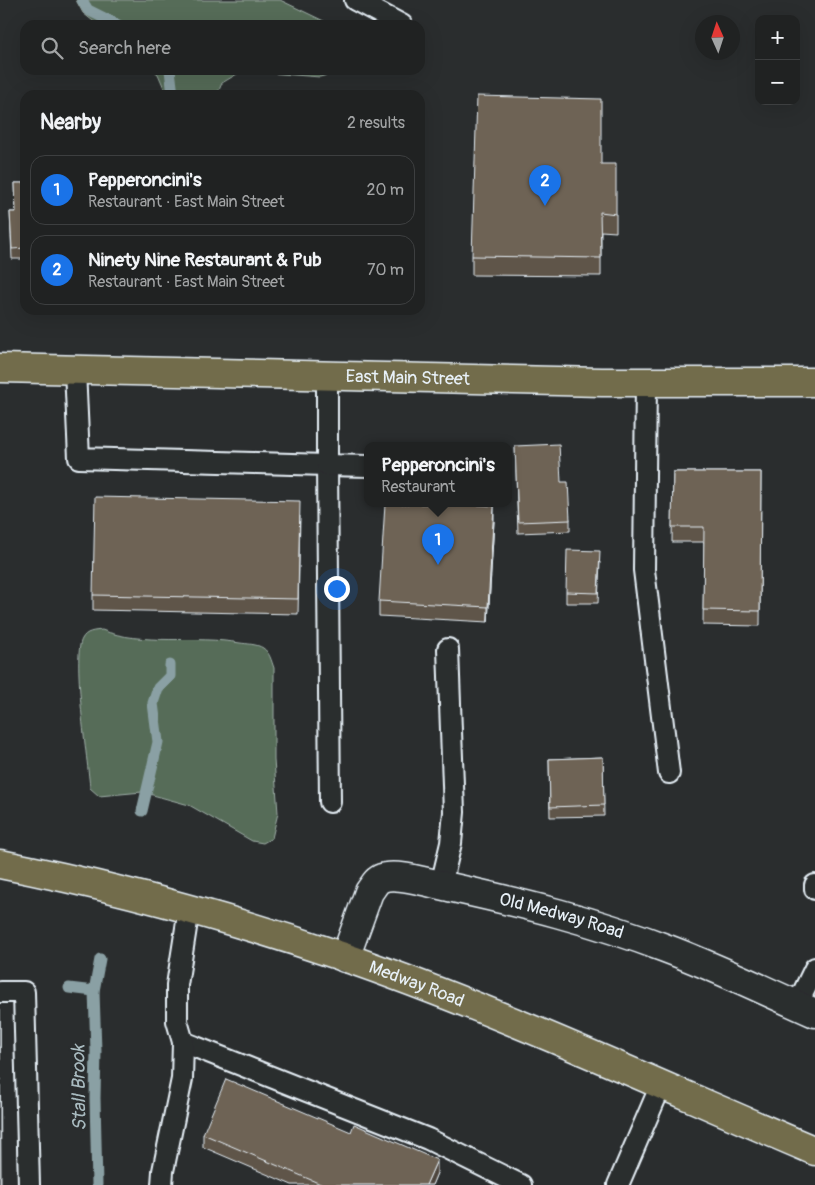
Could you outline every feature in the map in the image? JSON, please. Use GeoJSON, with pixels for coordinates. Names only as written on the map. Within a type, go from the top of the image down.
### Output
{"type":"FeatureCollection","features":[{"type":"Feature","properties":{"kind":"main road","name":"East Main Street"},"geometry":{"type":"LineString","coordinates":[[0,368],[646,382],[815,382]]}},
{"type":"Feature","properties":{"kind":"main road","name":"Medway Road"},"geometry":{"type":"LineString","coordinates":[[0,864],[87,883],[189,909],[344,958],[515,1023],[815,1151]]}},
{"type":"Feature","properties":{"kind":"street","name":"Old Medway Road"},"geometry":{"type":"LineString","coordinates":[[344,958],[369,892],[374,884],[381,878],[398,877],[545,910],[621,932],[701,962],[806,1009]]}},
{"type":"Feature","properties":{"kind":"lane"},"geometry":{"type":"LineString","coordinates":[[355,0],[393,20]]}},
{"type":"Feature","properties":{"kind":"lane"},"geometry":{"type":"LineString","coordinates":[[75,370],[80,458],[364,466]]}},
{"type":"Feature","properties":{"kind":"lane"},"geometry":{"type":"LineString","coordinates":[[327,376],[326,466],[330,802]]}},
{"type":"Feature","properties":{"kind":"lane"},"geometry":{"type":"LineString","coordinates":[[646,382],[644,570],[669,773]]}},
{"type":"Feature","properties":{"kind":"lane"},"geometry":{"type":"LineString","coordinates":[[441,886],[451,843],[454,812],[448,649]]}},
{"type":"Feature","properties":{"kind":"lane"},"geometry":{"type":"LineString","coordinates":[[815,884],[815,889]]}},
{"type":"Feature","properties":{"kind":"lane"},"geometry":{"type":"LineString","coordinates":[[162,1185],[163,1171],[182,1079],[183,1042],[177,1022],[177,985],[189,909]]}},
{"type":"Feature","properties":{"kind":"lane"},"geometry":{"type":"LineString","coordinates":[[806,1009],[815,968]]}},
{"type":"Feature","properties":{"kind":"lane"},"geometry":{"type":"LineString","coordinates":[[0,992],[24,992],[29,1185]]}},
{"type":"Feature","properties":{"kind":"lane"},"geometry":{"type":"LineString","coordinates":[[183,1042],[428,1139],[489,1178],[520,1185]]}},
{"type":"Feature","properties":{"kind":"lane"},"geometry":{"type":"LineString","coordinates":[[618,1185],[661,1085]]}},
{"type":"Feature","properties":{"kind":"green space"},"geometry":{"type":"Polygon","coordinates":[[[76,0],[280,0],[322,20],[92,20],[83,13],[76,0]]]}},
{"type":"Feature","properties":{"kind":"green space"},"geometry":{"type":"Polygon","coordinates":[[[158,75],[235,75],[222,83],[219,90],[165,90],[158,75]]]}},
{"type":"Feature","properties":{"kind":"green space"},"geometry":{"type":"Polygon","coordinates":[[[294,75],[327,75],[320,77],[294,75]]]}},
{"type":"Feature","properties":{"kind":"green space"},"geometry":{"type":"Polygon","coordinates":[[[102,630],[134,638],[205,640],[252,644],[263,648],[267,652],[274,668],[274,760],[278,813],[272,838],[263,843],[252,841],[189,805],[142,792],[99,796],[90,788],[80,687],[79,649],[82,639],[86,634],[102,630]]]}},
{"type":"Feature","properties":{"kind":"building"},"geometry":{"type":"Polygon","coordinates":[[[477,96],[601,99],[601,164],[616,164],[616,214],[600,212],[601,258],[472,256],[477,96]]]}},
{"type":"Feature","properties":{"kind":"building"},"geometry":{"type":"Polygon","coordinates":[[[15,183],[20,183],[20,248],[12,249],[10,212],[16,212],[15,183]]]}},
{"type":"Feature","properties":{"kind":"building"},"geometry":{"type":"Polygon","coordinates":[[[559,444],[561,482],[568,482],[570,520],[518,522],[515,446],[559,444]]]}},
{"type":"Feature","properties":{"kind":"building"},"geometry":{"type":"Polygon","coordinates":[[[673,472],[761,472],[760,611],[703,610],[704,527],[672,527],[673,472]]]}},
{"type":"Feature","properties":{"kind":"building"},"geometry":{"type":"Polygon","coordinates":[[[95,497],[300,501],[298,599],[93,595],[95,497]]]}},
{"type":"Feature","properties":{"kind":"building"},"geometry":{"type":"Polygon","coordinates":[[[385,507],[494,507],[488,607],[379,601],[385,507]]]}},
{"type":"Feature","properties":{"kind":"building"},"geometry":{"type":"Polygon","coordinates":[[[567,550],[600,551],[598,593],[566,592],[567,550]]]}},
{"type":"Feature","properties":{"kind":"building"},"geometry":{"type":"Polygon","coordinates":[[[603,757],[604,805],[550,807],[549,759],[603,757]]]}},
{"type":"Feature","properties":{"kind":"building"},"geometry":{"type":"Polygon","coordinates":[[[0,1009],[1,1185],[0,1185],[0,1009]]]}},
{"type":"Feature","properties":{"kind":"building"},"geometry":{"type":"Polygon","coordinates":[[[226,1079],[351,1132],[354,1124],[437,1160],[426,1185],[323,1185],[203,1134],[226,1079]]]}},
{"type":"Feature","properties":{"kind":"waterway"},"geometry":{"type":"LineString","coordinates":[[82,0],[88,10],[108,20]]}},
{"type":"Feature","properties":{"kind":"waterway"},"geometry":{"type":"LineString","coordinates":[[171,75],[172,90]]}},
{"type":"Feature","properties":{"kind":"waterway"},"geometry":{"type":"LineString","coordinates":[[142,811],[158,742],[153,703],[158,688],[170,676],[170,665]]}},
{"type":"Feature","properties":{"kind":"waterway","name":"Stall Brook"},"geometry":{"type":"LineString","coordinates":[[97,1185],[94,991],[100,959]]}},
{"type":"Feature","properties":{"kind":"waterway"},"geometry":{"type":"LineString","coordinates":[[69,988],[94,991]]}},
{"type":"Feature","properties":{"kind":"place","name":"Ninety Nine Restaurant & Pub"},"geometry":{"type":"Point","coordinates":[545,206]}},
{"type":"Feature","properties":{"kind":"place","name":"Pepperoncini's"},"geometry":{"type":"Point","coordinates":[438,565]}}]}
